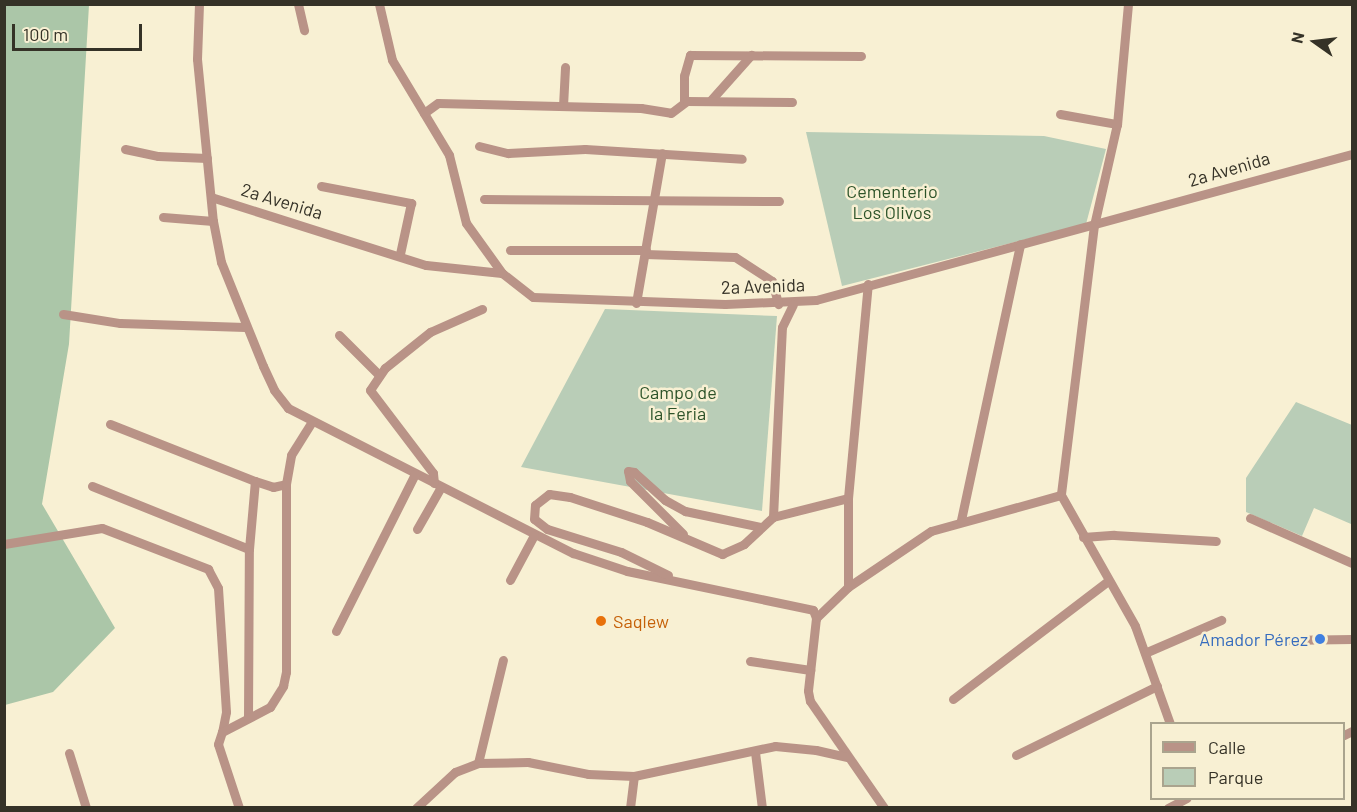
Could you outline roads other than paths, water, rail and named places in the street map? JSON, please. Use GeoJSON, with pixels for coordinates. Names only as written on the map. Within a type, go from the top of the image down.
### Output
{"type":"FeatureCollection","features":[{"type":"Feature","properties":{"kind":"street"},"geometry":{"type":"LineString","coordinates":[[199,4],[198,58],[213,221],[221,262],[245,327],[274,390],[288,408],[311,423],[534,535],[606,564],[684,583],[806,605],[816,618]]}},
{"type":"Feature","properties":{"kind":"street"},"geometry":{"type":"LineString","coordinates":[[298,4],[304,30]]}},
{"type":"Feature","properties":{"kind":"street"},"geometry":{"type":"LineString","coordinates":[[379,4],[392,60],[449,155],[466,223],[502,273]]}},
{"type":"Feature","properties":{"kind":"street"},"geometry":{"type":"LineString","coordinates":[[1128,4],[1117,124],[1094,225],[1061,495],[1147,652],[1170,722]]}},
{"type":"Feature","properties":{"kind":"street"},"geometry":{"type":"LineString","coordinates":[[684,102],[684,75],[690,55],[861,56]]}},
{"type":"Feature","properties":{"kind":"street"},"geometry":{"type":"LineString","coordinates":[[710,101],[751,55]]}},
{"type":"Feature","properties":{"kind":"street"},"geometry":{"type":"LineString","coordinates":[[563,106],[565,67]]}},
{"type":"Feature","properties":{"kind":"street"},"geometry":{"type":"LineString","coordinates":[[424,113],[438,103],[641,108],[670,113],[684,102],[792,102]]}},
{"type":"Feature","properties":{"kind":"street"},"geometry":{"type":"LineString","coordinates":[[1060,114],[1117,124]]}},
{"type":"Feature","properties":{"kind":"street"},"geometry":{"type":"LineString","coordinates":[[479,146],[508,153],[585,149],[742,159]]}},
{"type":"Feature","properties":{"kind":"street"},"geometry":{"type":"LineString","coordinates":[[125,149],[158,156],[207,158]]}},
{"type":"Feature","properties":{"kind":"street"},"geometry":{"type":"LineString","coordinates":[[636,303],[662,153]]}},
{"type":"Feature","properties":{"kind":"street","name":"2a Avenida"},"geometry":{"type":"LineString","coordinates":[[211,197],[400,254],[426,265],[502,273],[533,297],[636,303],[793,304],[1353,154]]}},
{"type":"Feature","properties":{"kind":"street"},"geometry":{"type":"LineString","coordinates":[[321,186],[411,203],[400,254]]}},
{"type":"Feature","properties":{"kind":"street"},"geometry":{"type":"LineString","coordinates":[[484,199],[779,201]]}},
{"type":"Feature","properties":{"kind":"street"},"geometry":{"type":"LineString","coordinates":[[163,217],[213,221]]}},
{"type":"Feature","properties":{"kind":"street"},"geometry":{"type":"LineString","coordinates":[[961,520],[1020,244]]}},
{"type":"Feature","properties":{"kind":"street"},"geometry":{"type":"LineString","coordinates":[[510,250],[645,252],[735,257],[772,281],[778,304]]}},
{"type":"Feature","properties":{"kind":"street"},"geometry":{"type":"LineString","coordinates":[[848,587],[848,498],[868,284]]}},
{"type":"Feature","properties":{"kind":"street"},"geometry":{"type":"LineString","coordinates":[[773,517],[782,327],[793,304]]}},
{"type":"Feature","properties":{"kind":"street"},"geometry":{"type":"LineString","coordinates":[[417,529],[437,485],[433,473],[370,393],[379,375],[430,332],[482,309]]}},
{"type":"Feature","properties":{"kind":"street"},"geometry":{"type":"LineString","coordinates":[[63,314],[120,323],[245,327]]}},
{"type":"Feature","properties":{"kind":"street"},"geometry":{"type":"LineString","coordinates":[[339,335],[379,375]]}},
{"type":"Feature","properties":{"kind":"street"},"geometry":{"type":"LineString","coordinates":[[222,732],[274,702],[286,672],[286,484],[291,455],[311,423]]}},
{"type":"Feature","properties":{"kind":"street"},"geometry":{"type":"LineString","coordinates":[[110,424],[255,481],[273,487],[286,484]]}},
{"type":"Feature","properties":{"kind":"street"},"geometry":{"type":"LineString","coordinates":[[689,540],[630,481],[628,471],[634,471],[665,500],[685,511],[761,528]]}},
{"type":"Feature","properties":{"kind":"street"},"geometry":{"type":"LineString","coordinates":[[336,631],[415,474]]}},
{"type":"Feature","properties":{"kind":"street"},"geometry":{"type":"LineString","coordinates":[[248,718],[249,549],[255,481]]}},
{"type":"Feature","properties":{"kind":"street"},"geometry":{"type":"LineString","coordinates":[[92,486],[249,549]]}},
{"type":"Feature","properties":{"kind":"street"},"geometry":{"type":"LineString","coordinates":[[684,583],[621,552],[547,529],[538,524],[533,512],[540,498],[561,495],[722,554],[744,544],[773,517],[848,498]]}},
{"type":"Feature","properties":{"kind":"street"},"geometry":{"type":"LineString","coordinates":[[884,807],[846,757],[810,700],[810,670],[816,618],[848,587],[931,531],[961,520],[1061,495]]}},
{"type":"Feature","properties":{"kind":"street"},"geometry":{"type":"LineString","coordinates":[[1251,518],[1353,563]]}},
{"type":"Feature","properties":{"kind":"street"},"geometry":{"type":"LineString","coordinates":[[4,544],[102,528],[208,569],[218,588],[226,712],[218,744],[239,807]]}},
{"type":"Feature","properties":{"kind":"street"},"geometry":{"type":"LineString","coordinates":[[510,580],[534,535]]}},
{"type":"Feature","properties":{"kind":"street"},"geometry":{"type":"LineString","coordinates":[[1083,537],[1114,535],[1216,541]]}},
{"type":"Feature","properties":{"kind":"street"},"geometry":{"type":"LineString","coordinates":[[953,699],[1108,581]]}},
{"type":"Feature","properties":{"kind":"street"},"geometry":{"type":"LineString","coordinates":[[1147,652],[1221,620]]}},
{"type":"Feature","properties":{"kind":"street"},"geometry":{"type":"LineString","coordinates":[[1283,640],[1353,639]]}},
{"type":"Feature","properties":{"kind":"street"},"geometry":{"type":"LineString","coordinates":[[478,763],[503,660]]}},
{"type":"Feature","properties":{"kind":"street"},"geometry":{"type":"LineString","coordinates":[[750,661],[810,670]]}},
{"type":"Feature","properties":{"kind":"street"},"geometry":{"type":"LineString","coordinates":[[1016,755],[1157,686]]}},
{"type":"Feature","properties":{"kind":"street"},"geometry":{"type":"LineString","coordinates":[[416,807],[455,772],[478,763],[528,762],[588,774],[634,776],[755,752],[774,746],[816,750],[846,757]]}},
{"type":"Feature","properties":{"kind":"street"},"geometry":{"type":"LineString","coordinates":[[755,752],[762,807]]}},
{"type":"Feature","properties":{"kind":"street"},"geometry":{"type":"LineString","coordinates":[[69,753],[86,807]]}},
{"type":"Feature","properties":{"kind":"street"},"geometry":{"type":"LineString","coordinates":[[630,807],[634,776]]}},
{"type":"Feature","properties":{"kind":"street"},"geometry":{"type":"LineString","coordinates":[[1168,807],[1183,800]]}},
{"type":"Feature","properties":{"kind":"place","name":"Saqlew"},"geometry":{"type":"Point","coordinates":[601,621]}},
{"type":"Feature","properties":{"kind":"place","name":"Amador Pérez"},"geometry":{"type":"Point","coordinates":[1320,639]}},
{"type":"Feature","properties":{"kind":"park label","name":"Cementerio Los Olivos"},"geometry":{"type":"Point","coordinates":[892,202]}},
{"type":"Feature","properties":{"kind":"park label","name":"Campo de la Feria"},"geometry":{"type":"Point","coordinates":[678,403]}}]}
